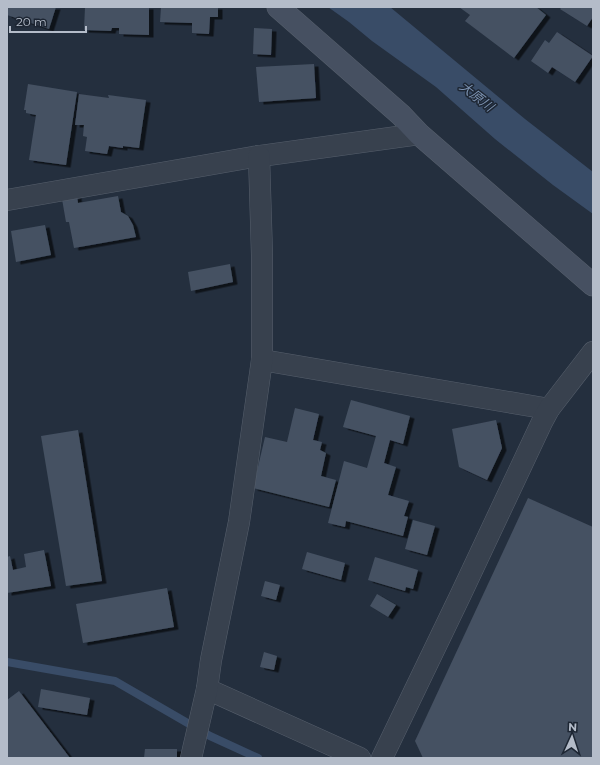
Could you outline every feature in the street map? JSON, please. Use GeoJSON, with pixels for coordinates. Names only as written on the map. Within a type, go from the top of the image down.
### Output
{"type":"FeatureCollection","features":[{"type":"Feature","properties":{"kind":"street"},"geometry":{"type":"LineString","coordinates":[[278,7],[401,115],[419,134],[593,285]]}},
{"type":"Feature","properties":{"kind":"street"},"geometry":{"type":"LineString","coordinates":[[7,200],[259,156],[419,134]]}},
{"type":"Feature","properties":{"kind":"street"},"geometry":{"type":"LineString","coordinates":[[193,749],[207,689],[210,660],[239,522],[262,360],[262,255],[259,156]]}},
{"type":"Feature","properties":{"kind":"street"},"geometry":{"type":"LineString","coordinates":[[382,758],[542,422],[549,409],[593,352]]}},
{"type":"Feature","properties":{"kind":"street"},"geometry":{"type":"LineString","coordinates":[[262,360],[301,360],[549,409]]}},
{"type":"Feature","properties":{"kind":"street"},"geometry":{"type":"LineString","coordinates":[[207,689],[360,758]]}},
{"type":"Feature","properties":{"kind":"water","name":"大原川"},"geometry":{"type":"Polygon","coordinates":[[[328,7],[390,7],[525,119],[593,172],[593,214],[553,185],[495,139],[436,87],[328,7]]]}},
{"type":"Feature","properties":{"kind":"building"},"geometry":{"type":"Polygon","coordinates":[[[7,7],[56,7],[49,29],[7,15],[7,7]]]}},
{"type":"Feature","properties":{"kind":"building"},"geometry":{"type":"Polygon","coordinates":[[[85,7],[149,7],[149,35],[119,34],[119,28],[112,28],[111,31],[84,30],[85,7]]]}},
{"type":"Feature","properties":{"kind":"building"},"geometry":{"type":"Polygon","coordinates":[[[161,7],[218,7],[218,17],[210,17],[209,34],[192,33],[192,23],[160,22],[161,7]]]}},
{"type":"Feature","properties":{"kind":"building"},"geometry":{"type":"Polygon","coordinates":[[[459,7],[536,7],[546,15],[514,58],[465,21],[470,15],[459,7]]]}},
{"type":"Feature","properties":{"kind":"building"},"geometry":{"type":"Polygon","coordinates":[[[562,7],[593,7],[593,17],[587,26],[560,9],[562,7]]]}},
{"type":"Feature","properties":{"kind":"building"},"geometry":{"type":"Polygon","coordinates":[[[254,28],[272,29],[271,55],[253,54],[254,28]]]}},
{"type":"Feature","properties":{"kind":"building"},"geometry":{"type":"Polygon","coordinates":[[[557,32],[593,56],[575,82],[552,67],[548,73],[531,61],[545,40],[549,43],[557,32]]]}},
{"type":"Feature","properties":{"kind":"building"},"geometry":{"type":"Polygon","coordinates":[[[314,64],[316,98],[259,102],[256,67],[314,64]]]}},
{"type":"Feature","properties":{"kind":"building"},"geometry":{"type":"Polygon","coordinates":[[[28,84],[77,92],[66,165],[29,160],[36,115],[26,113],[26,110],[24,110],[28,84]]]}},
{"type":"Feature","properties":{"kind":"building"},"geometry":{"type":"Polygon","coordinates":[[[79,94],[109,98],[108,95],[146,100],[139,148],[109,146],[107,154],[85,151],[87,137],[83,136],[84,125],[75,125],[79,94]]]}},
{"type":"Feature","properties":{"kind":"building"},"geometry":{"type":"Polygon","coordinates":[[[77,196],[78,203],[118,196],[121,212],[128,216],[133,225],[136,237],[74,248],[69,222],[66,222],[62,199],[77,196]]]}},
{"type":"Feature","properties":{"kind":"building"},"geometry":{"type":"Polygon","coordinates":[[[45,225],[51,255],[16,262],[11,231],[45,225]]]}},
{"type":"Feature","properties":{"kind":"building"},"geometry":{"type":"Polygon","coordinates":[[[230,264],[233,282],[191,291],[188,272],[230,264]]]}},
{"type":"Feature","properties":{"kind":"building"},"geometry":{"type":"Polygon","coordinates":[[[351,400],[410,416],[403,444],[390,440],[384,463],[396,467],[388,495],[409,501],[404,516],[408,517],[403,536],[346,521],[345,527],[328,523],[344,461],[367,468],[376,436],[343,427],[351,400]]]}},
{"type":"Feature","properties":{"kind":"building"},"geometry":{"type":"Polygon","coordinates":[[[295,408],[319,414],[313,440],[322,442],[320,450],[326,453],[321,476],[336,480],[329,507],[253,488],[265,437],[287,442],[295,408]]]}},
{"type":"Feature","properties":{"kind":"building"},"geometry":{"type":"Polygon","coordinates":[[[496,420],[502,448],[487,480],[459,467],[452,429],[496,420]]]}},
{"type":"Feature","properties":{"kind":"building"},"geometry":{"type":"Polygon","coordinates":[[[78,430],[102,581],[66,586],[41,436],[78,430]]]}},
{"type":"Feature","properties":{"kind":"building"},"geometry":{"type":"Polygon","coordinates":[[[528,498],[593,527],[593,758],[423,758],[415,741],[528,498]]]}},
{"type":"Feature","properties":{"kind":"building"},"geometry":{"type":"Polygon","coordinates":[[[413,520],[435,526],[427,555],[405,549],[413,520]]]}},
{"type":"Feature","properties":{"kind":"building"},"geometry":{"type":"Polygon","coordinates":[[[44,550],[51,586],[7,593],[7,557],[10,556],[13,570],[26,567],[24,554],[44,550]]]}},
{"type":"Feature","properties":{"kind":"building"},"geometry":{"type":"Polygon","coordinates":[[[307,552],[345,563],[341,580],[302,569],[307,552]]]}},
{"type":"Feature","properties":{"kind":"building"},"geometry":{"type":"Polygon","coordinates":[[[375,557],[418,570],[413,589],[406,587],[405,591],[368,580],[375,557]]]}},
{"type":"Feature","properties":{"kind":"building"},"geometry":{"type":"Polygon","coordinates":[[[265,581],[280,585],[276,600],[261,596],[265,581]]]}},
{"type":"Feature","properties":{"kind":"building"},"geometry":{"type":"Polygon","coordinates":[[[167,588],[174,627],[83,643],[76,604],[167,588]]]}},
{"type":"Feature","properties":{"kind":"building"},"geometry":{"type":"Polygon","coordinates":[[[377,594],[396,605],[388,617],[370,606],[377,594]]]}},
{"type":"Feature","properties":{"kind":"building"},"geometry":{"type":"Polygon","coordinates":[[[264,652],[277,656],[274,670],[260,667],[264,652]]]}},
{"type":"Feature","properties":{"kind":"building"},"geometry":{"type":"Polygon","coordinates":[[[41,689],[90,698],[87,715],[38,707],[41,689]]]}},
{"type":"Feature","properties":{"kind":"building"},"geometry":{"type":"Polygon","coordinates":[[[19,691],[70,758],[7,758],[7,700],[19,691]]]}},
{"type":"Feature","properties":{"kind":"building"},"geometry":{"type":"Polygon","coordinates":[[[145,749],[177,749],[177,758],[144,758],[145,749]]]}},
{"type":"Feature","properties":{"kind":"waterway"},"geometry":{"type":"LineString","coordinates":[[7,662],[115,681],[210,736],[258,758]]}}]}
